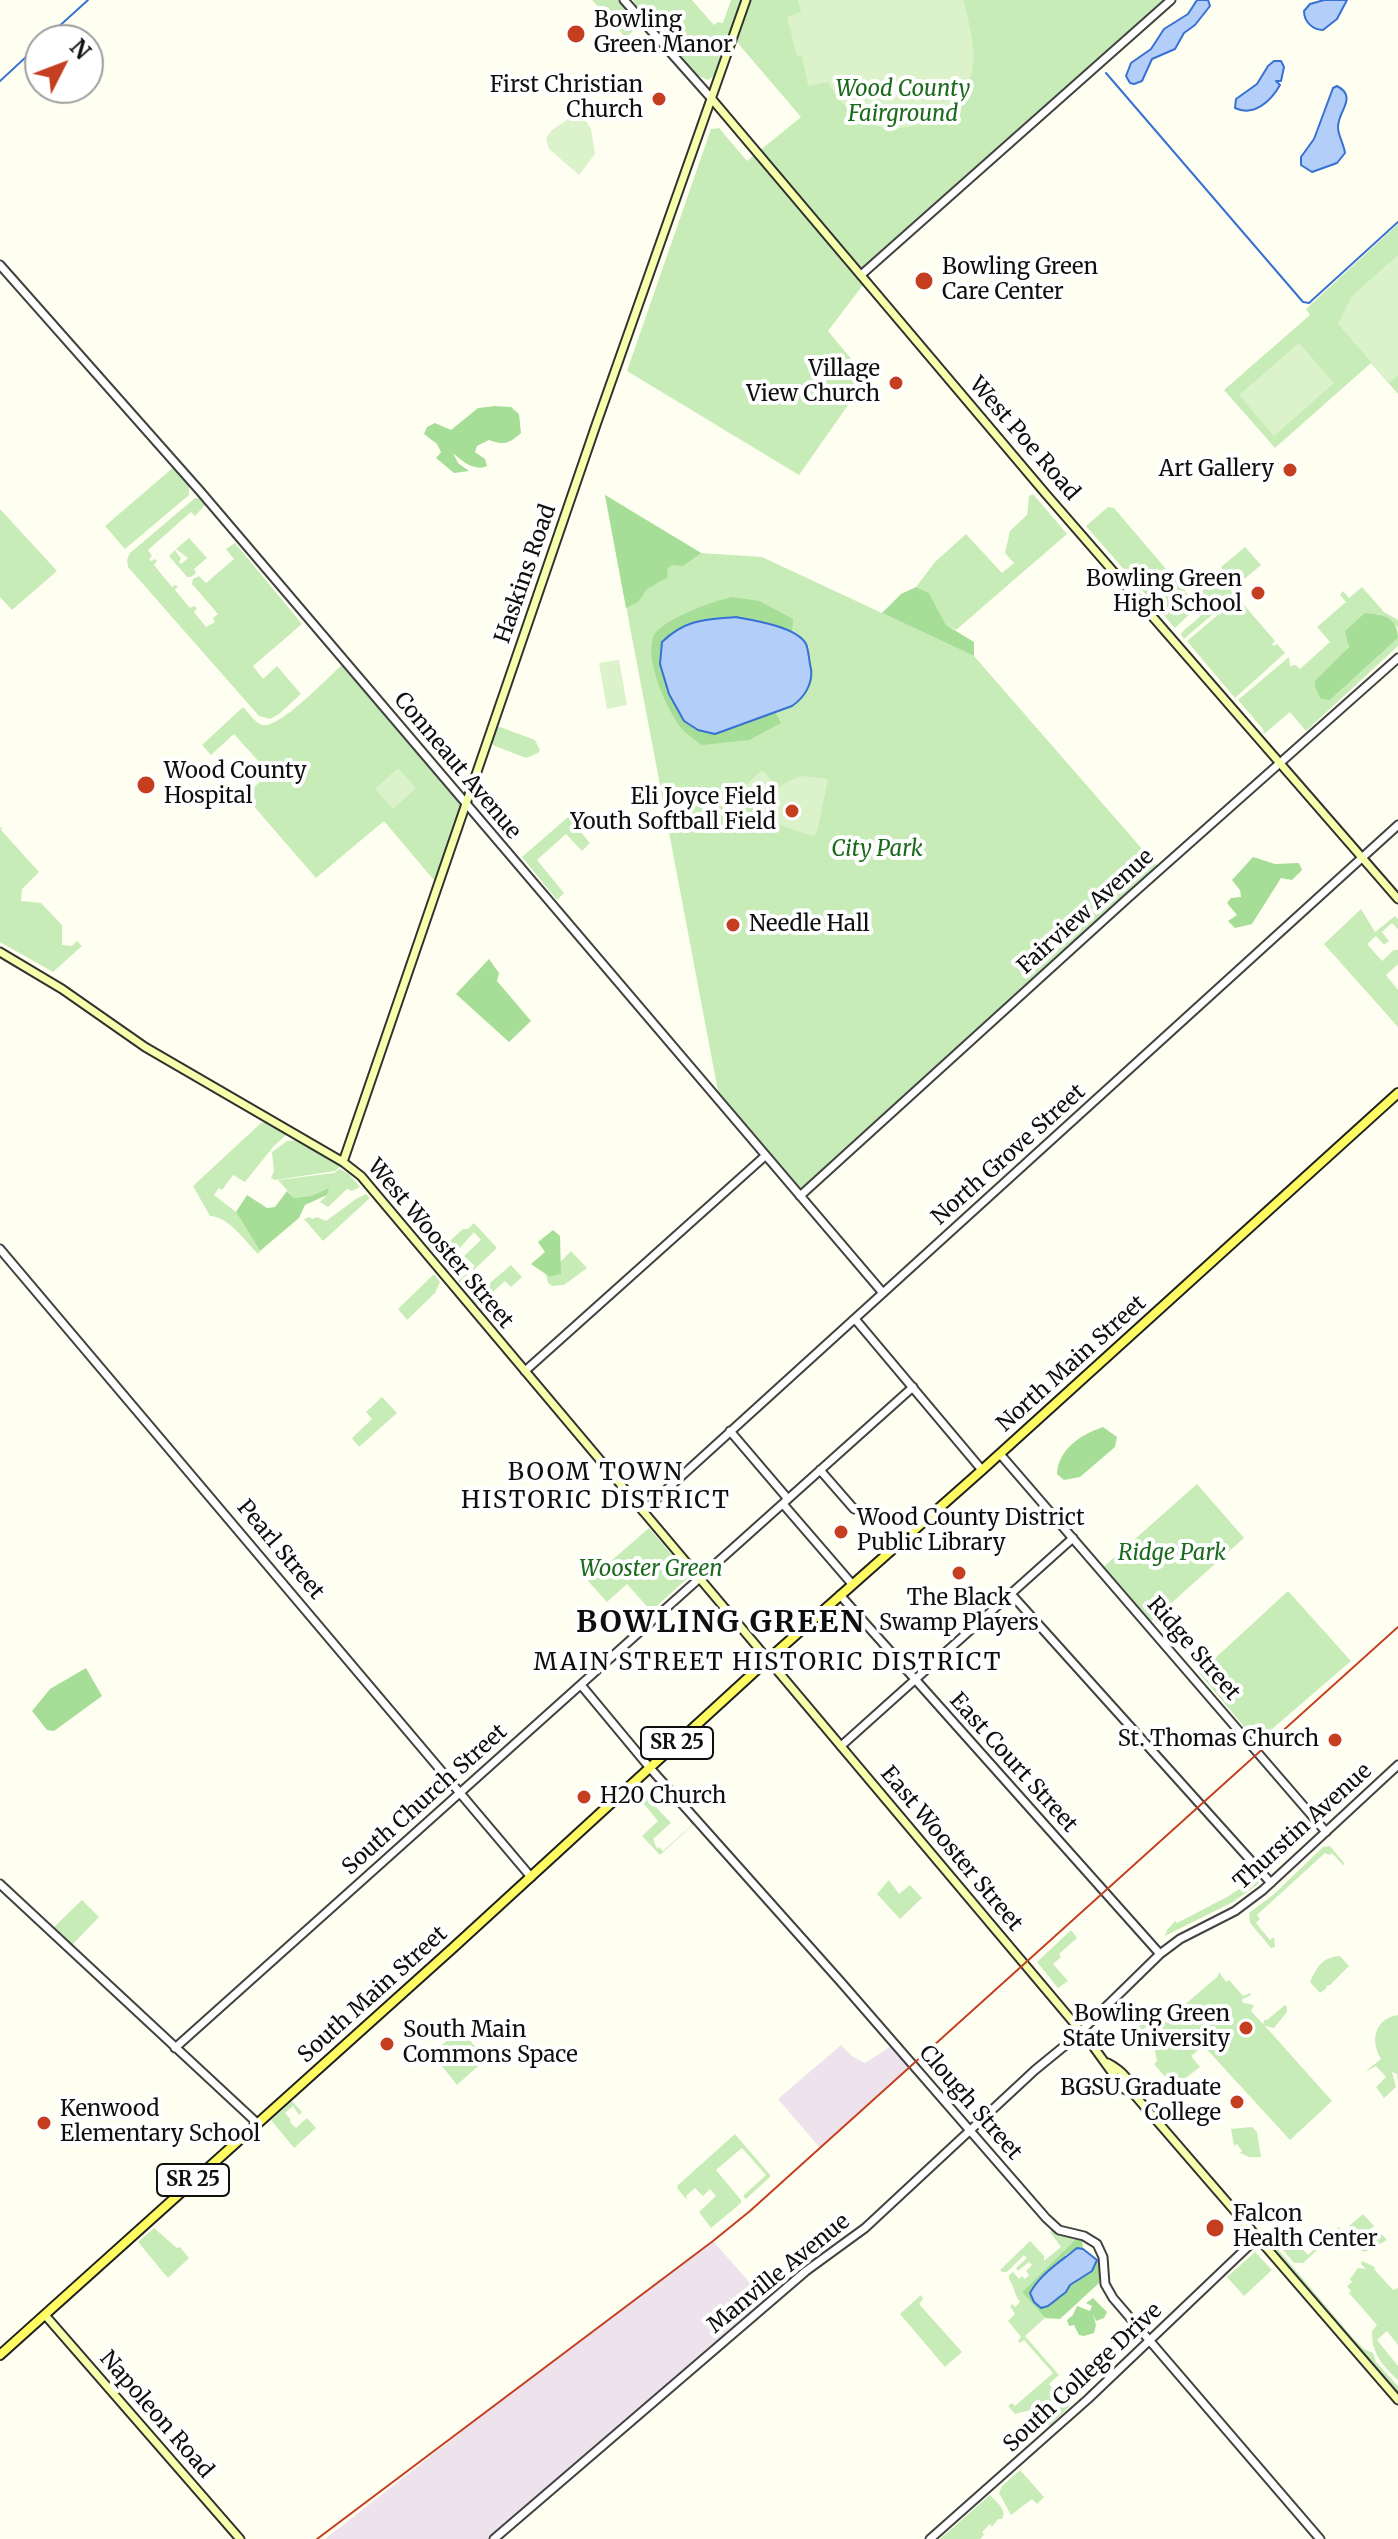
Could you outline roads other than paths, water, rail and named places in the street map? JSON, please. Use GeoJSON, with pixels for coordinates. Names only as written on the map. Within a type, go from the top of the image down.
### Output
{"type":"FeatureCollection","features":[{"type":"Feature","properties":{"kind":"main road","name":"Haskins Road"},"geometry":{"type":"LineString","coordinates":[[343,1162],[746,0]]}},
{"type":"Feature","properties":{"kind":"main road","name":"West Poe Road"},"geometry":{"type":"LineString","coordinates":[[711,98],[1029,474],[1398,899]]}},
{"type":"Feature","properties":{"kind":"main road","name":"West Wooster Street"},"geometry":{"type":"LineString","coordinates":[[0,952],[55,984],[145,1047],[343,1162],[361,1177],[767,1660]]}},
{"type":"Feature","properties":{"kind":"main road","name":"North Main Street"},"geometry":{"type":"LineString","coordinates":[[767,1660],[1000,1454],[1398,1093]]}},
{"type":"Feature","properties":{"kind":"main road","name":"East Wooster Street"},"geometry":{"type":"LineString","coordinates":[[767,1660],[1106,2062],[1119,2069],[1130,2083],[1132,2092],[1398,2400]]}},
{"type":"Feature","properties":{"kind":"main road","name":"South Main Street"},"geometry":{"type":"LineString","coordinates":[[0,2355],[767,1660]]}},
{"type":"Feature","properties":{"kind":"main road","name":"Napoleon Road"},"geometry":{"type":"LineString","coordinates":[[45,2315],[240,2539]]}},
{"type":"Feature","properties":{"kind":"street","name":"West Poe Road"},"geometry":{"type":"LineString","coordinates":[[624,0],[711,98]]}},
{"type":"Feature","properties":{"kind":"street"},"geometry":{"type":"LineString","coordinates":[[861,275],[1171,0]]}},
{"type":"Feature","properties":{"kind":"street","name":"Conneaut Avenue"},"geometry":{"type":"LineString","coordinates":[[0,265],[200,491],[883,1293]]}},
{"type":"Feature","properties":{"kind":"street","name":"Fairview Avenue"},"geometry":{"type":"LineString","coordinates":[[800,1196],[1398,658]]}},
{"type":"Feature","properties":{"kind":"street","name":"North Grove Street"},"geometry":{"type":"LineString","coordinates":[[643,1511],[1398,825]]}},
{"type":"Feature","properties":{"kind":"street"},"geometry":{"type":"LineString","coordinates":[[525,1371],[765,1156]]}},
{"type":"Feature","properties":{"kind":"street","name":"Pearl Street"},"geometry":{"type":"LineString","coordinates":[[0,1249],[531,1877]]}},
{"type":"Feature","properties":{"kind":"street"},"geometry":{"type":"LineString","coordinates":[[855,1319],[982,1470]]}},
{"type":"Feature","properties":{"kind":"street","name":"South Church Street"},"geometry":{"type":"LineString","coordinates":[[175,2048],[913,1387]]}},
{"type":"Feature","properties":{"kind":"street"},"geometry":{"type":"LineString","coordinates":[[730,1431],[852,1584]]}},
{"type":"Feature","properties":{"kind":"street","name":"Ridge Street"},"geometry":{"type":"LineString","coordinates":[[1000,1454],[1326,1832]]}},
{"type":"Feature","properties":{"kind":"street"},"geometry":{"type":"LineString","coordinates":[[820,1470],[854,1509]]}},
{"type":"Feature","properties":{"kind":"street"},"geometry":{"type":"LineString","coordinates":[[841,1746],[1073,1538]]}},
{"type":"Feature","properties":{"kind":"street"},"geometry":{"type":"LineString","coordinates":[[1011,1594],[1271,1883]]}},
{"type":"Feature","properties":{"kind":"street","name":"East Court Street"},"geometry":{"type":"LineString","coordinates":[[840,1595],[1160,1954]]}},
{"type":"Feature","properties":{"kind":"street","name":"Clough Street"},"geometry":{"type":"LineString","coordinates":[[581,1685],[650,1768],[1053,2226],[1089,2238],[1097,2244],[1103,2257],[1107,2289],[1320,2539]]}},
{"type":"Feature","properties":{"kind":"street","name":"Thurstin Avenue"},"geometry":{"type":"LineString","coordinates":[[1080,2030],[1160,1954],[1180,1939],[1235,1911],[1271,1883],[1398,1765]]}},
{"type":"Feature","properties":{"kind":"street"},"geometry":{"type":"LineString","coordinates":[[0,1884],[257,2123]]}},
{"type":"Feature","properties":{"kind":"street","name":"Manville Avenue"},"geometry":{"type":"LineString","coordinates":[[494,2539],[806,2271],[865,2228],[1080,2030]]}},
{"type":"Feature","properties":{"kind":"street","name":"South College Drive"},"geometry":{"type":"LineString","coordinates":[[930,2539],[1020,2461],[1257,2238]]}},
{"type":"Feature","properties":{"kind":"water"},"geometry":{"type":"Polygon","coordinates":[[[1197,0],[1208,0],[1210,6],[1184,33],[1175,49],[1152,59],[1142,81],[1130,83],[1126,76],[1131,63],[1151,49],[1164,29],[1188,14],[1197,0]]]}},
{"type":"Feature","properties":{"kind":"water"},"geometry":{"type":"Polygon","coordinates":[[[1324,0],[1347,0],[1337,19],[1323,30],[1316,29],[1306,19],[1304,11],[1310,4],[1324,0]]]}},
{"type":"Feature","properties":{"kind":"water"},"geometry":{"type":"Polygon","coordinates":[[[1274,61],[1281,61],[1284,67],[1281,81],[1276,81],[1280,85],[1272,97],[1255,109],[1235,108],[1236,99],[1257,84],[1274,61]]]}},
{"type":"Feature","properties":{"kind":"water"},"geometry":{"type":"Polygon","coordinates":[[[1337,86],[1343,90],[1347,100],[1338,127],[1345,153],[1337,163],[1312,172],[1301,165],[1301,157],[1314,139],[1333,88],[1337,86]]]}},
{"type":"Feature","properties":{"kind":"water"},"geometry":{"type":"Polygon","coordinates":[[[736,617],[774,625],[801,638],[808,653],[809,685],[804,695],[792,706],[715,734],[698,730],[684,721],[669,694],[660,664],[662,642],[688,625],[736,617]]]}},
{"type":"Feature","properties":{"kind":"water"},"geometry":{"type":"Polygon","coordinates":[[[1077,2248],[1097,2260],[1092,2271],[1070,2285],[1048,2306],[1041,2308],[1030,2293],[1034,2286],[1077,2248]]]}},
{"type":"Feature","properties":{"kind":"waterway"},"geometry":{"type":"LineString","coordinates":[[62,24],[88,0]]}},
{"type":"Feature","properties":{"kind":"waterway"},"geometry":{"type":"LineString","coordinates":[[0,81],[24,59]]}},
{"type":"Feature","properties":{"kind":"waterway"},"geometry":{"type":"LineString","coordinates":[[1106,73],[1303,302],[1309,303],[1398,222]]}},
{"type":"Feature","properties":{"kind":"railway"},"geometry":{"type":"LineString","coordinates":[[317,2539],[750,2211],[1398,1627]]}},
{"type":"Feature","properties":{"kind":"place","name":"Bowling Green Manor"},"geometry":{"type":"Point","coordinates":[576,34]}},
{"type":"Feature","properties":{"kind":"place","name":"First Christian Church"},"geometry":{"type":"Point","coordinates":[659,99]}},
{"type":"Feature","properties":{"kind":"place","name":"Bowling Green Care Center"},"geometry":{"type":"Point","coordinates":[924,281]}},
{"type":"Feature","properties":{"kind":"place","name":"Village View Church"},"geometry":{"type":"Point","coordinates":[896,383]}},
{"type":"Feature","properties":{"kind":"place","name":"Art Gallery"},"geometry":{"type":"Point","coordinates":[1290,470]}},
{"type":"Feature","properties":{"kind":"place","name":"Bowling Green High School"},"geometry":{"type":"Point","coordinates":[1258,593]}},
{"type":"Feature","properties":{"kind":"place","name":"Wood County Hospital"},"geometry":{"type":"Point","coordinates":[146,785]}},
{"type":"Feature","properties":{"kind":"place","name":"Eli Joyce Field Youth Softball Field"},"geometry":{"type":"Point","coordinates":[792,811]}},
{"type":"Feature","properties":{"kind":"place","name":"Needle Hall"},"geometry":{"type":"Point","coordinates":[733,925]}},
{"type":"Feature","properties":{"kind":"place","name":"Wood County District Public Library"},"geometry":{"type":"Point","coordinates":[841,1532]}},
{"type":"Feature","properties":{"kind":"place","name":"The Black Swamp Players"},"geometry":{"type":"Point","coordinates":[959,1573]}},
{"type":"Feature","properties":{"kind":"place","name":"St. Thomas Church"},"geometry":{"type":"Point","coordinates":[1335,1740]}},
{"type":"Feature","properties":{"kind":"place","name":"H20 Church"},"geometry":{"type":"Point","coordinates":[584,1797]}},
{"type":"Feature","properties":{"kind":"place","name":"Bowling Green State University"},"geometry":{"type":"Point","coordinates":[1246,2028]}},
{"type":"Feature","properties":{"kind":"place","name":"South Main Commons Space"},"geometry":{"type":"Point","coordinates":[387,2044]}},
{"type":"Feature","properties":{"kind":"place","name":"BGSU Graduate College"},"geometry":{"type":"Point","coordinates":[1237,2102]}},
{"type":"Feature","properties":{"kind":"place","name":"Kenwood Elementary School"},"geometry":{"type":"Point","coordinates":[44,2123]}},
{"type":"Feature","properties":{"kind":"place","name":"Falcon Health Center"},"geometry":{"type":"Point","coordinates":[1215,2228]}},
{"type":"Feature","properties":{"kind":"district","name":"BOOM TOWN HISTORIC DISTRICT"},"geometry":{"type":"Point","coordinates":[596,1487]}},
{"type":"Feature","properties":{"kind":"district","name":"BOWLING GREEN"},"geometry":{"type":"Point","coordinates":[721,1624]}},
{"type":"Feature","properties":{"kind":"district","name":"MAIN STREET HISTORIC DISTRICT"},"geometry":{"type":"Point","coordinates":[768,1663]}},
{"type":"Feature","properties":{"kind":"park label","name":"Wood County Fairground"},"geometry":{"type":"Point","coordinates":[903,102]}},
{"type":"Feature","properties":{"kind":"park label","name":"City Park"},"geometry":{"type":"Point","coordinates":[877,850]}},
{"type":"Feature","properties":{"kind":"park label","name":"Ridge Park"},"geometry":{"type":"Point","coordinates":[1172,1554]}},
{"type":"Feature","properties":{"kind":"park label","name":"Wooster Green"},"geometry":{"type":"Point","coordinates":[651,1570]}}]}
